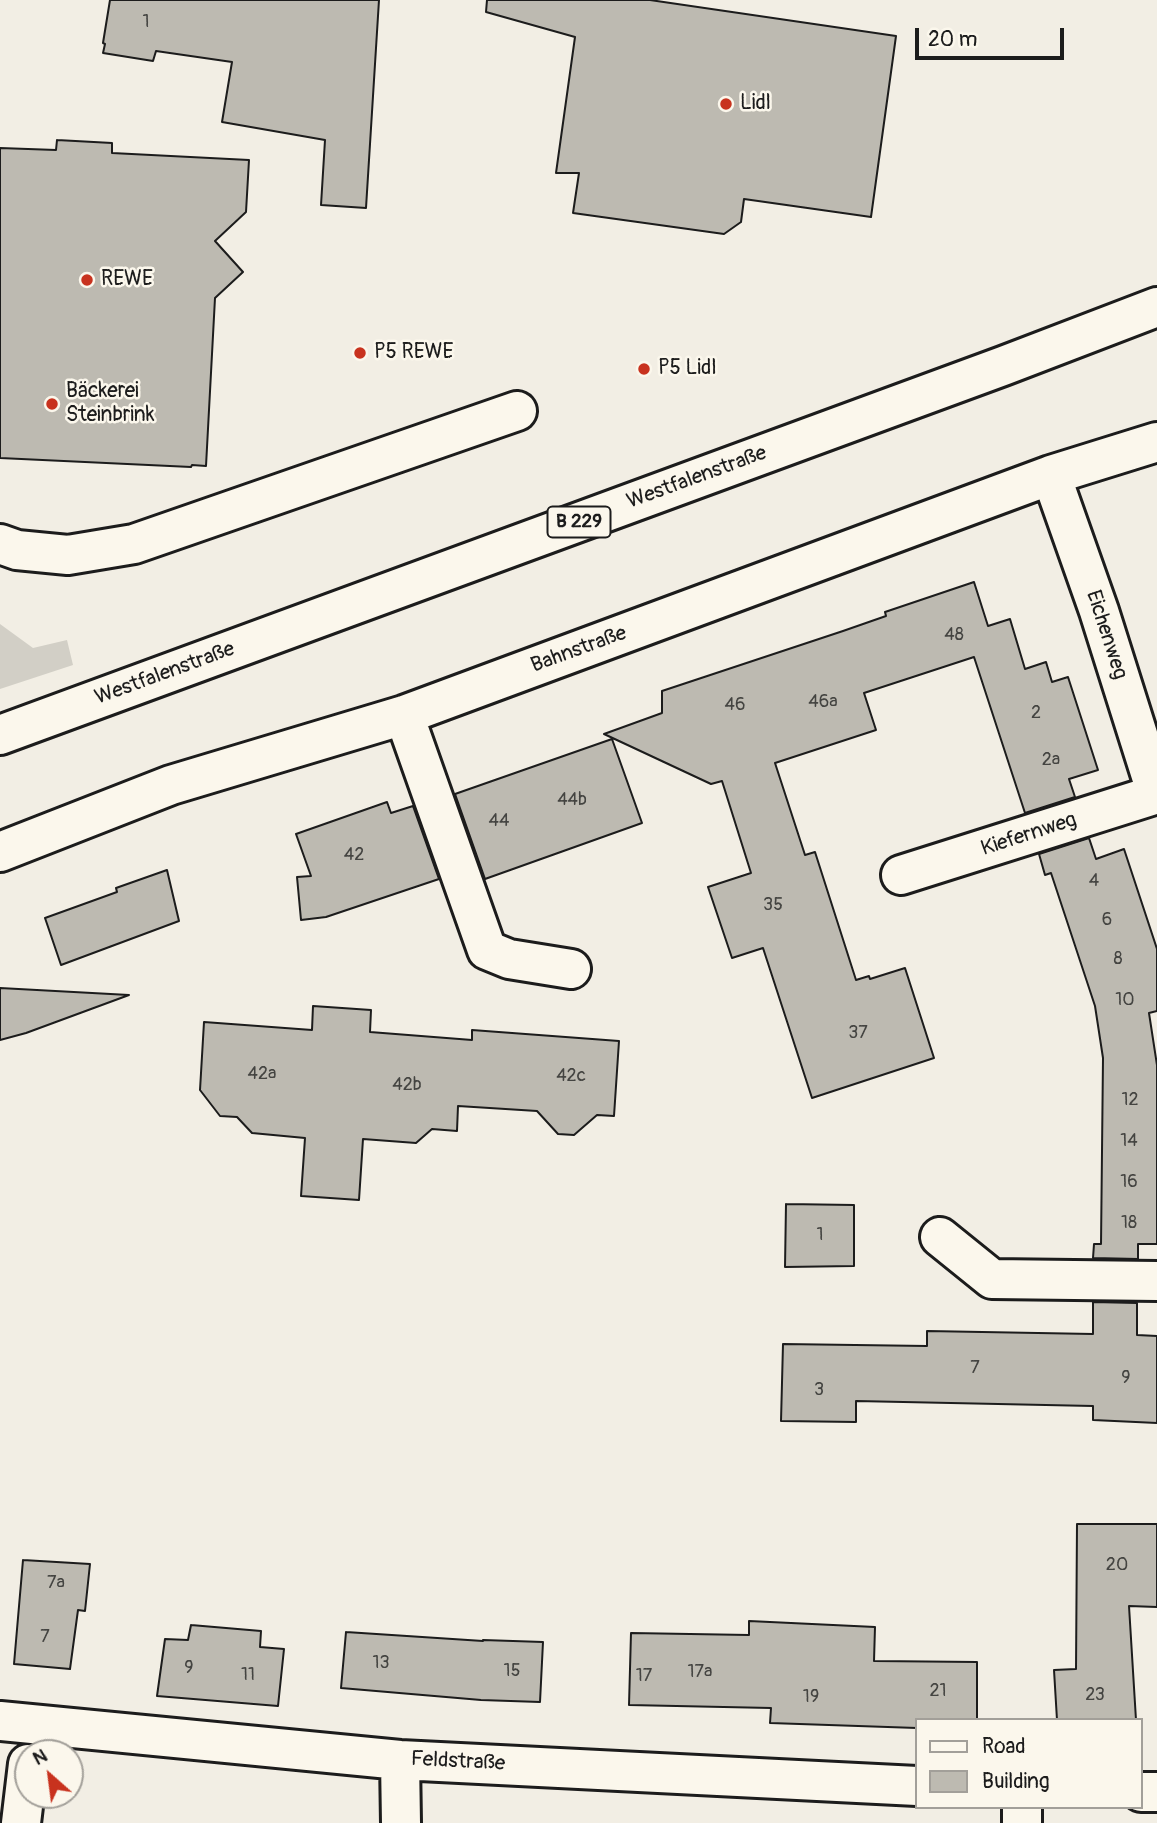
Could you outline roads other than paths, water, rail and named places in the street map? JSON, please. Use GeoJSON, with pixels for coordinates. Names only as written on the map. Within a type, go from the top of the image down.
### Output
{"type":"FeatureCollection","features":[{"type":"Feature","properties":{"kind":"street","name":"Westfalenstraße"},"geometry":{"type":"LineString","coordinates":[[0,734],[1157,307]]}},
{"type":"Feature","properties":{"kind":"street"},"geometry":{"type":"LineString","coordinates":[[0,544],[17,550],[68,555],[134,544],[517,411]]}},
{"type":"Feature","properties":{"kind":"street","name":"Bahnstraße"},"geometry":{"type":"LineString","coordinates":[[0,852],[171,785],[404,715],[1051,475],[1157,442]]}},
{"type":"Feature","properties":{"kind":"street","name":"Eichenweg"},"geometry":{"type":"LineString","coordinates":[[1051,475],[1099,611],[1157,794]]}},
{"type":"Feature","properties":{"kind":"street"},"geometry":{"type":"LineString","coordinates":[[404,715],[487,950],[509,958],[570,969]]}},
{"type":"Feature","properties":{"kind":"street","name":"Kiefernweg"},"geometry":{"type":"LineString","coordinates":[[901,875],[1157,794]]}},
{"type":"Feature","properties":{"kind":"street"},"geometry":{"type":"LineString","coordinates":[[940,1237],[992,1279],[1157,1281]]}},
{"type":"Feature","properties":{"kind":"street","name":"Feldstraße"},"geometry":{"type":"LineString","coordinates":[[20,1733],[400,1760],[916,1786]]}},
{"type":"Feature","properties":{"kind":"street"},"geometry":{"type":"LineString","coordinates":[[400,1760],[401,1823]]}},
{"type":"Feature","properties":{"kind":"place","name":"Lidl"},"geometry":{"type":"Point","coordinates":[726,104]}},
{"type":"Feature","properties":{"kind":"place","name":"REWE"},"geometry":{"type":"Point","coordinates":[87,280]}},
{"type":"Feature","properties":{"kind":"place","name":"P5 REWE"},"geometry":{"type":"Point","coordinates":[360,353]}},
{"type":"Feature","properties":{"kind":"place","name":"P5 Lidl"},"geometry":{"type":"Point","coordinates":[644,369]}},
{"type":"Feature","properties":{"kind":"place","name":"Bäckerei Steinbrink"},"geometry":{"type":"Point","coordinates":[52,404]}}]}
